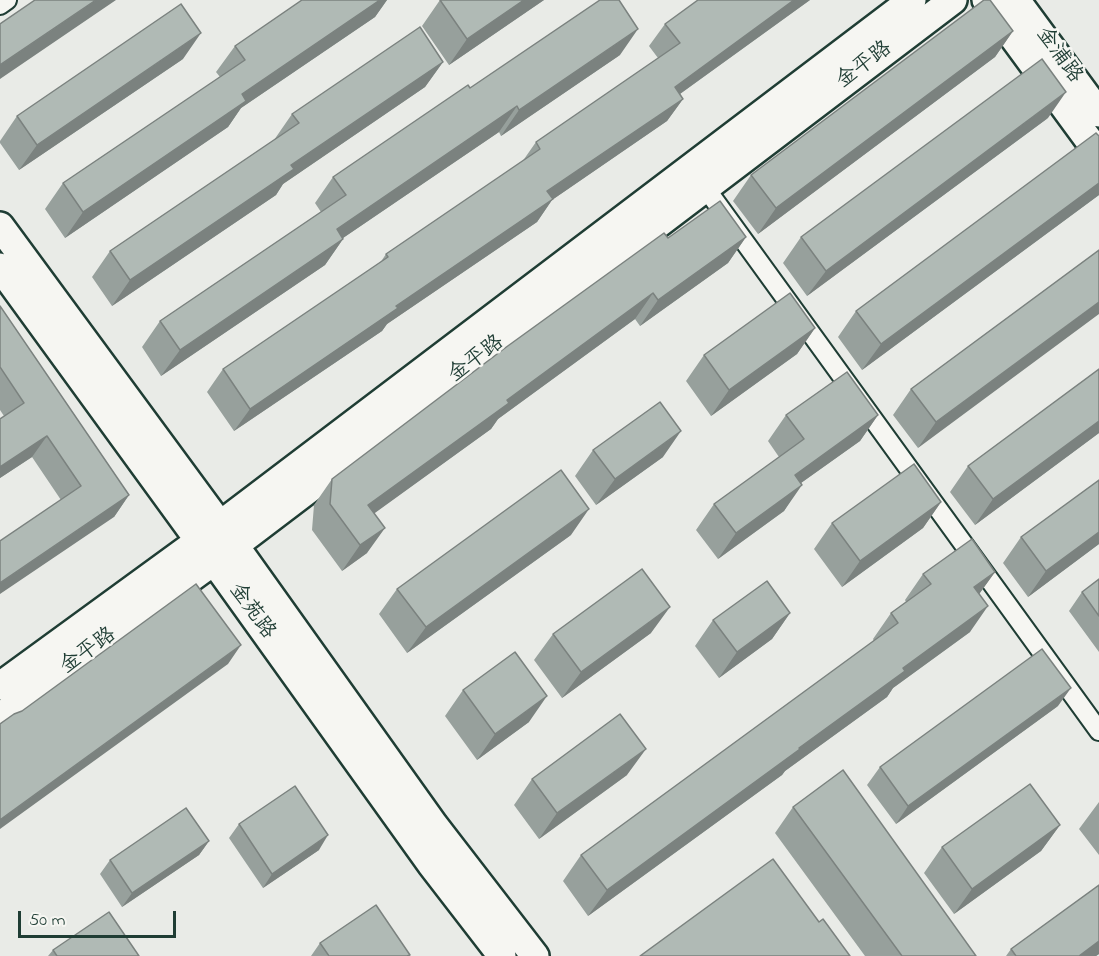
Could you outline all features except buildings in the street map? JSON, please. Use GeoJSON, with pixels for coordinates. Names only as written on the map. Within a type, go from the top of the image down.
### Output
{"type":"FeatureCollection","features":[{"type":"Feature","properties":{"kind":"street"},"geometry":{"type":"LineString","coordinates":[[0,5],[7,0]]}},
{"type":"Feature","properties":{"kind":"street","name":"金平路"},"geometry":{"type":"LineString","coordinates":[[0,717],[217,543],[697,177],[912,0]]}},
{"type":"Feature","properties":{"kind":"street","name":"金平路"},"geometry":{"type":"LineString","coordinates":[[697,177],[952,0]]}},
{"type":"Feature","properties":{"kind":"street","name":"金浦路"},"geometry":{"type":"LineString","coordinates":[[986,0],[1099,154]]}},
{"type":"Feature","properties":{"kind":"street","name":"金浦路"},"geometry":{"type":"LineString","coordinates":[[1016,0],[1099,113]]}},
{"type":"Feature","properties":{"kind":"street"},"geometry":{"type":"LineString","coordinates":[[697,177],[1099,731]]}},
{"type":"Feature","properties":{"kind":"street"},"geometry":{"type":"LineString","coordinates":[[0,226],[217,543],[536,956]]}},
{"type":"Feature","properties":{"kind":"street","name":"金苑路"},"geometry":{"type":"LineString","coordinates":[[0,267],[217,543],[424,854],[502,956]]}},
{"type":"Feature","properties":{"kind":"street","name":"金平路"},"geometry":{"type":"LineString","coordinates":[[0,686],[217,543]]}}]}
